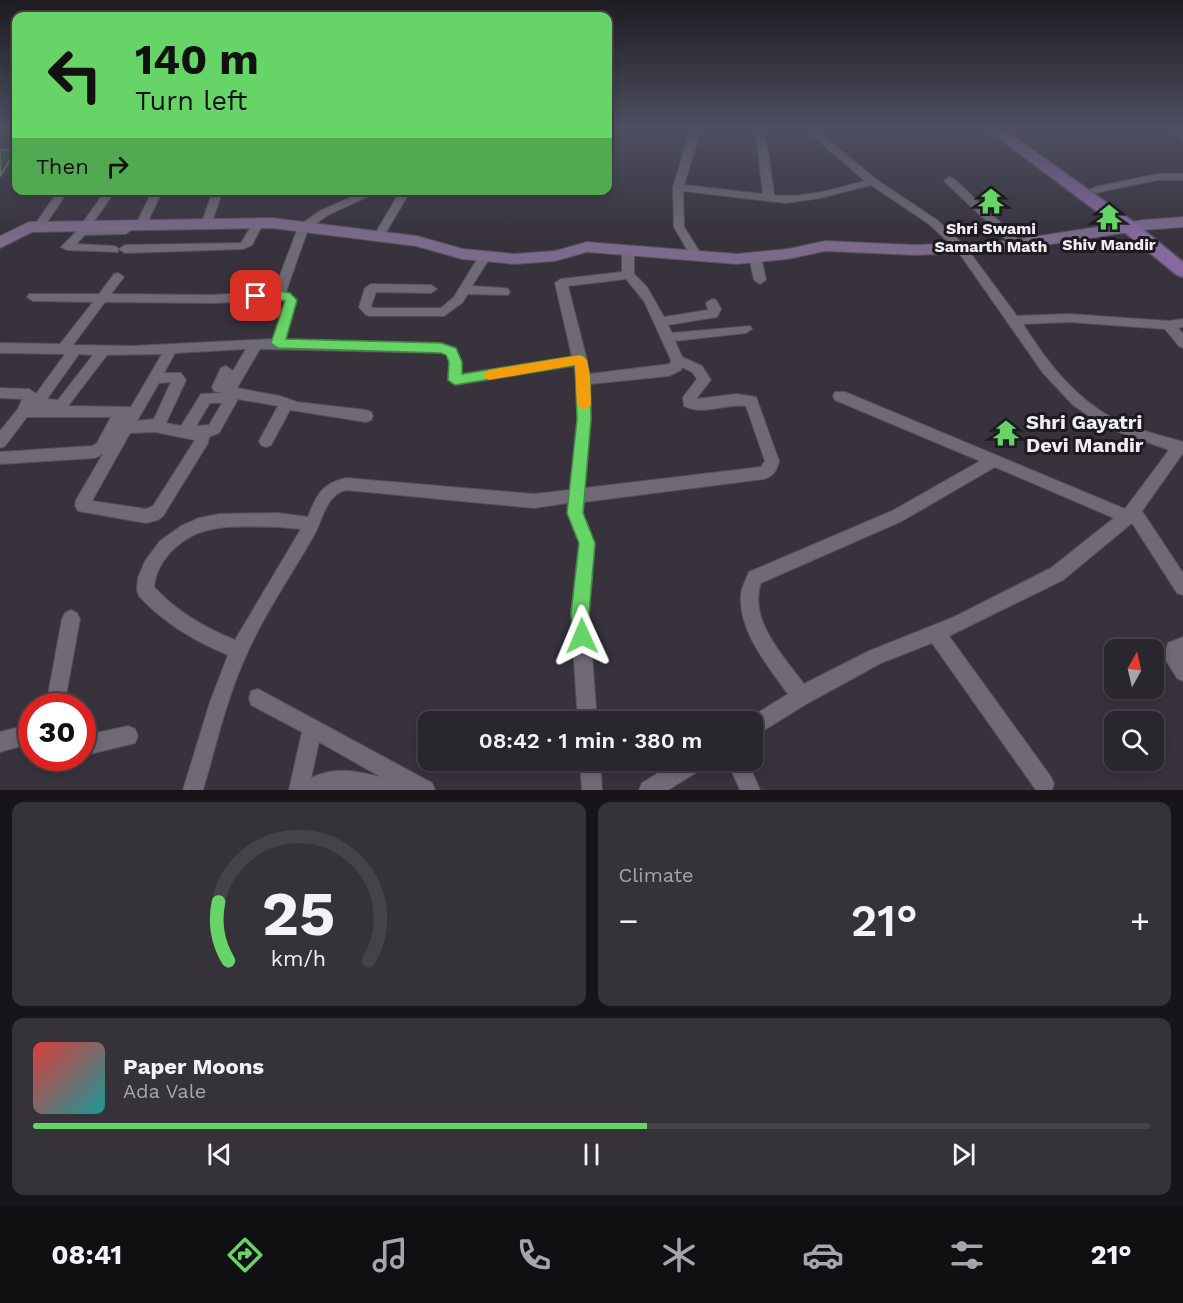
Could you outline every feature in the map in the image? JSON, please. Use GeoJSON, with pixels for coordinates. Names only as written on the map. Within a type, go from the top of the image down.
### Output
{"type":"FeatureCollection","features":[{"type":"Feature","properties":{"kind":"main road"},"geometry":{"type":"LineString","coordinates":[[1048,166],[1183,257]]}},
{"type":"Feature","properties":{"kind":"main road"},"geometry":{"type":"LineString","coordinates":[[1060,166],[1095,190],[1183,271]]}},
{"type":"Feature","properties":{"kind":"street"},"geometry":{"type":"LineString","coordinates":[[685,166],[678,187],[679,227],[697,257]]}},
{"type":"Feature","properties":{"kind":"street"},"geometry":{"type":"LineString","coordinates":[[765,166],[769,199]]}},
{"type":"Feature","properties":{"kind":"street"},"geometry":{"type":"LineString","coordinates":[[763,721],[801,696],[874,657],[1024,593],[1057,574],[1130,514],[1182,446],[1132,432],[1091,412],[1060,386],[961,248],[933,222],[851,166]]}},
{"type":"Feature","properties":{"kind":"street"},"geometry":{"type":"LineString","coordinates":[[1095,190],[1157,177],[1183,177]]}},
{"type":"Feature","properties":{"kind":"street"},"geometry":{"type":"LineString","coordinates":[[949,180],[1017,244]]}},
{"type":"Feature","properties":{"kind":"street"},"geometry":{"type":"LineString","coordinates":[[678,187],[769,199],[800,199],[873,182]]}},
{"type":"Feature","properties":{"kind":"street"},"geometry":{"type":"LineString","coordinates":[[39,226],[61,195]]}},
{"type":"Feature","properties":{"kind":"street"},"geometry":{"type":"LineString","coordinates":[[86,225],[107,195]]}},
{"type":"Feature","properties":{"kind":"street"},"geometry":{"type":"LineString","coordinates":[[155,195],[137,225],[126,231],[82,232],[67,248],[243,246],[248,243],[259,222]]}},
{"type":"Feature","properties":{"kind":"street"},"geometry":{"type":"LineString","coordinates":[[207,222],[216,195]]}},
{"type":"Feature","properties":{"kind":"street"},"geometry":{"type":"LineString","coordinates":[[279,295],[303,227],[324,213],[365,195]]}},
{"type":"Feature","properties":{"kind":"street"},"geometry":{"type":"LineString","coordinates":[[378,237],[403,195]]}},
{"type":"Feature","properties":{"kind":"street"},"geometry":{"type":"LineString","coordinates":[[0,243],[29,227],[39,226],[259,222],[417,241],[462,254],[514,259],[555,256],[587,247],[697,257],[755,257],[788,254],[825,246],[915,250],[1017,244],[1136,226],[1183,222]]}},
{"type":"Feature","properties":{"kind":"street"},"geometry":{"type":"LineString","coordinates":[[628,252],[628,275]]}},
{"type":"Feature","properties":{"kind":"street"},"geometry":{"type":"LineString","coordinates":[[431,289],[371,288],[365,307],[370,312],[444,312],[454,304],[485,256]]}},
{"type":"Feature","properties":{"kind":"street"},"geometry":{"type":"LineString","coordinates":[[755,257],[760,280]]}},
{"type":"Feature","properties":{"kind":"street"},"geometry":{"type":"LineString","coordinates":[[584,380],[669,371],[676,367],[677,360],[645,293],[634,278],[628,275],[561,283],[584,380],[584,419],[575,513],[587,543],[580,614],[587,711]]}},
{"type":"Feature","properties":{"kind":"street"},"geometry":{"type":"LineString","coordinates":[[103,351],[62,404],[54,406],[37,402],[118,277]]}},
{"type":"Feature","properties":{"kind":"street"},"geometry":{"type":"LineString","coordinates":[[464,290],[504,292]]}},
{"type":"Feature","properties":{"kind":"street"},"geometry":{"type":"LineString","coordinates":[[33,297],[212,299],[286,296],[291,300],[278,343]]}},
{"type":"Feature","properties":{"kind":"street"},"geometry":{"type":"LineString","coordinates":[[658,322],[713,314],[715,309],[712,303]]}},
{"type":"Feature","properties":{"kind":"street"},"geometry":{"type":"LineString","coordinates":[[1014,320],[1069,318],[1176,324],[1183,343]]}},
{"type":"Feature","properties":{"kind":"street"},"geometry":{"type":"LineString","coordinates":[[666,338],[746,329]]}},
{"type":"Feature","properties":{"kind":"street"},"geometry":{"type":"LineString","coordinates":[[232,394],[257,343]]}},
{"type":"Feature","properties":{"kind":"street"},"geometry":{"type":"LineString","coordinates":[[0,348],[103,351],[278,343],[441,348],[452,351],[455,362],[455,380],[580,360]]}},
{"type":"Feature","properties":{"kind":"street"},"geometry":{"type":"LineString","coordinates":[[0,458],[95,452],[102,447],[155,378],[172,348]]}},
{"type":"Feature","properties":{"kind":"street"},"geometry":{"type":"LineString","coordinates":[[193,790],[220,698],[239,650],[276,583],[312,525],[328,491],[334,485],[534,501],[764,473],[770,468],[772,461],[751,401],[737,399],[694,405],[689,402],[690,397],[704,380],[702,374],[697,368],[677,360]]}},
{"type":"Feature","properties":{"kind":"street"},"geometry":{"type":"LineString","coordinates":[[226,371],[219,387],[232,394],[280,400],[296,407],[366,416]]}},
{"type":"Feature","properties":{"kind":"street"},"geometry":{"type":"LineString","coordinates":[[155,378],[176,377],[179,380],[159,423],[155,426]]}},
{"type":"Feature","properties":{"kind":"street"},"geometry":{"type":"LineString","coordinates":[[0,393],[29,394],[30,397],[0,442]]}},
{"type":"Feature","properties":{"kind":"street"},"geometry":{"type":"LineString","coordinates":[[840,396],[993,461],[1130,514],[1183,587]]}},
{"type":"Feature","properties":{"kind":"street"},"geometry":{"type":"LineString","coordinates":[[266,441],[286,404]]}},
{"type":"Feature","properties":{"kind":"street"},"geometry":{"type":"LineString","coordinates":[[22,412],[128,412]]}},
{"type":"Feature","properties":{"kind":"street"},"geometry":{"type":"LineString","coordinates":[[126,427],[155,426],[202,436],[203,439],[158,511],[153,515],[146,516],[83,506],[84,500],[126,427],[128,412]]}},
{"type":"Feature","properties":{"kind":"street"},"geometry":{"type":"LineString","coordinates":[[801,696],[770,652],[751,616],[749,588],[754,578],[897,516],[993,461]]}},
{"type":"Feature","properties":{"kind":"street"},"geometry":{"type":"LineString","coordinates":[[239,650],[215,642],[156,603],[145,590],[145,577],[152,562],[164,547],[183,531],[211,522],[292,519],[312,525]]}},
{"type":"Feature","properties":{"kind":"street"},"geometry":{"type":"LineString","coordinates":[[57,693],[71,619]]}},
{"type":"Feature","properties":{"kind":"street"},"geometry":{"type":"LineString","coordinates":[[935,632],[1044,784]]}},
{"type":"Feature","properties":{"kind":"street"},"geometry":{"type":"LineString","coordinates":[[1183,646],[1174,649],[1173,657],[1183,672]]}},
{"type":"Feature","properties":{"kind":"street"},"geometry":{"type":"LineString","coordinates":[[258,698],[425,790]]}},
{"type":"Feature","properties":{"kind":"street"},"geometry":{"type":"LineString","coordinates":[[299,790],[312,728]]}},
{"type":"Feature","properties":{"kind":"street"},"geometry":{"type":"LineString","coordinates":[[96,743],[128,736]]}},
{"type":"Feature","properties":{"kind":"street"},"geometry":{"type":"LineString","coordinates":[[0,742],[18,737]]}},
{"type":"Feature","properties":{"kind":"street"},"geometry":{"type":"LineString","coordinates":[[591,771],[592,790]]}},
{"type":"Feature","properties":{"kind":"street"},"geometry":{"type":"LineString","coordinates":[[649,790],[680,771]]}},
{"type":"Feature","properties":{"kind":"street"},"geometry":{"type":"LineString","coordinates":[[742,771],[750,790]]}},
{"type":"Feature","properties":{"kind":"street"},"geometry":{"type":"LineString","coordinates":[[311,790],[321,783],[352,780],[379,788],[398,790]]}},
{"type":"Feature","properties":{"kind":"building"},"geometry":{"type":"Polygon","coordinates":[[[0,166],[6,166],[0,176],[0,166]]]}},
{"type":"Feature","properties":{"kind":"slow traffic"},"geometry":{"type":"LineString","coordinates":[[489,375],[580,360],[584,376],[584,405]]}},
{"type":"Feature","properties":{"kind":"place","name":"Shri Swami Samarth Math"},"geometry":{"type":"Point","coordinates":[991,201]}},
{"type":"Feature","properties":{"kind":"place","name":"Shiv Mandir"},"geometry":{"type":"Point","coordinates":[1109,217]}},
{"type":"Feature","properties":{"kind":"place","name":"Shri Gayatri Devi Mandir"},"geometry":{"type":"Point","coordinates":[1006,433]}},
{"type":"Feature","properties":{"kind":"route"},"geometry":{"type":"LineString","coordinates":[[256,296],[279,295],[291,300],[278,343],[441,348],[452,351],[455,362],[455,380],[580,360],[584,376],[584,419],[575,513],[587,543],[580,614],[582,636]]}}]}
